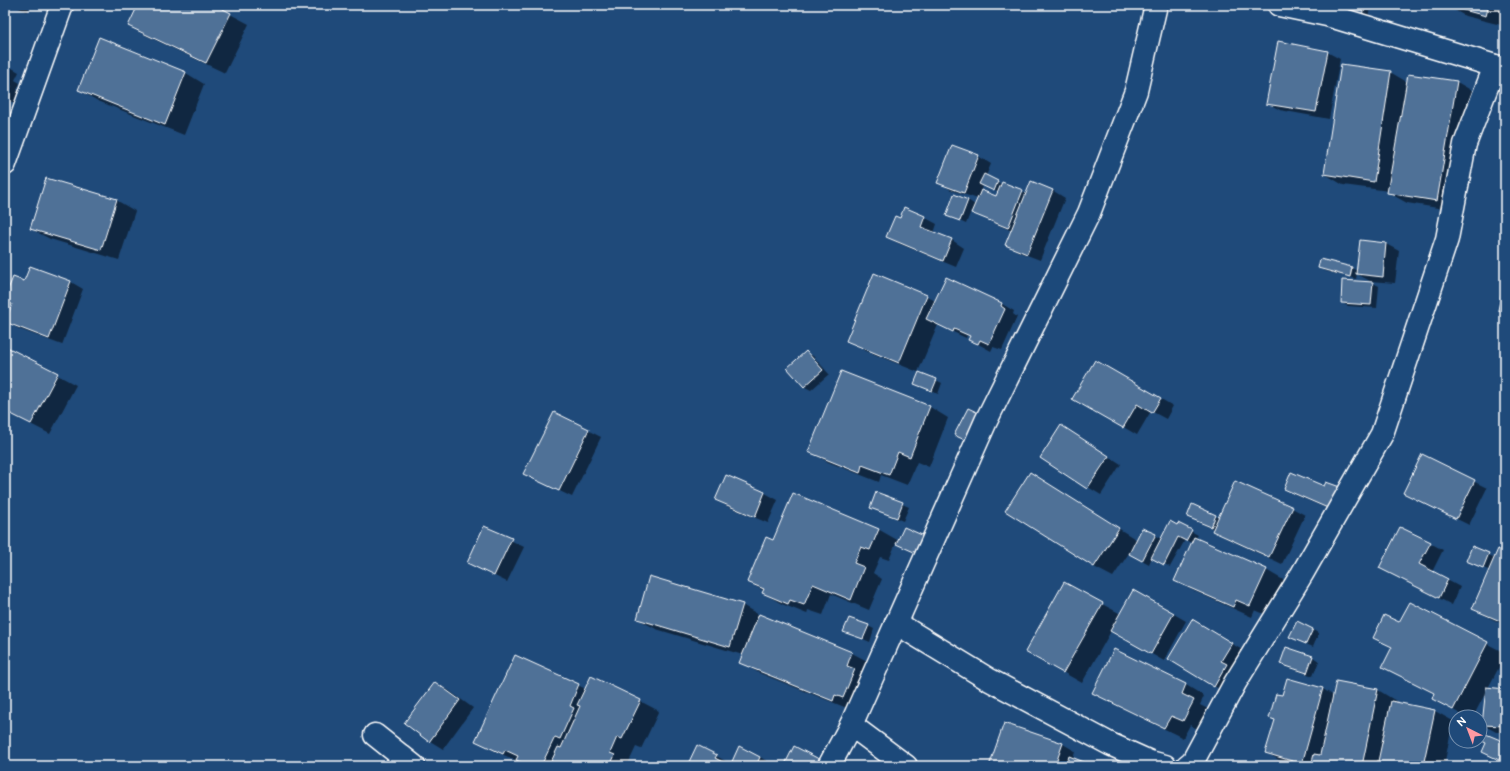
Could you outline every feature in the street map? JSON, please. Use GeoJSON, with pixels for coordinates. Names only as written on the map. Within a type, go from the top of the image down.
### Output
{"type":"FeatureCollection","features":[{"type":"Feature","properties":{"kind":"street"},"geometry":{"type":"LineString","coordinates":[[5,164],[62,5]]}},
{"type":"Feature","properties":{"kind":"street"},"geometry":{"type":"LineString","coordinates":[[829,766],[851,725],[986,421],[1089,212],[1136,91],[1156,5]]}},
{"type":"Feature","properties":{"kind":"street"},"geometry":{"type":"LineString","coordinates":[[1187,766],[1193,761],[1235,684],[1302,574],[1382,434],[1447,239],[1465,144],[1500,68],[1327,15],[1279,5]]}},
{"type":"Feature","properties":{"kind":"street"},"geometry":{"type":"LineString","coordinates":[[896,623],[988,679],[1103,740],[1150,762],[1165,766]]}},
{"type":"Feature","properties":{"kind":"street"},"geometry":{"type":"LineString","coordinates":[[851,725],[906,766]]}},
{"type":"Feature","properties":{"kind":"street"},"geometry":{"type":"LineString","coordinates":[[375,735],[414,766]]}},
{"type":"Feature","properties":{"kind":"building"},"geometry":{"type":"Polygon","coordinates":[[[138,5],[215,5],[231,13],[206,63],[128,26],[138,5]]]}},
{"type":"Feature","properties":{"kind":"building"},"geometry":{"type":"Polygon","coordinates":[[[1347,5],[1364,5],[1362,17],[1346,15],[1347,5]]]}},
{"type":"Feature","properties":{"kind":"building"},"geometry":{"type":"Polygon","coordinates":[[[1445,5],[1489,5],[1486,16],[1445,5]]]}},
{"type":"Feature","properties":{"kind":"building"},"geometry":{"type":"Polygon","coordinates":[[[99,37],[186,72],[165,125],[78,90],[99,37]]]}},
{"type":"Feature","properties":{"kind":"building"},"geometry":{"type":"Polygon","coordinates":[[[1278,41],[1328,51],[1316,112],[1266,104],[1278,41]]]}},
{"type":"Feature","properties":{"kind":"building"},"geometry":{"type":"Polygon","coordinates":[[[1341,64],[1391,71],[1374,182],[1324,174],[1341,64]]]}},
{"type":"Feature","properties":{"kind":"building"},"geometry":{"type":"Polygon","coordinates":[[[1408,74],[1457,81],[1437,201],[1387,193],[1408,74]]]}},
{"type":"Feature","properties":{"kind":"building"},"geometry":{"type":"Polygon","coordinates":[[[5,84],[11,86],[5,98],[5,84]]]}},
{"type":"Feature","properties":{"kind":"building"},"geometry":{"type":"Polygon","coordinates":[[[952,145],[979,155],[964,193],[937,183],[952,145]]]}},
{"type":"Feature","properties":{"kind":"building"},"geometry":{"type":"Polygon","coordinates":[[[984,174],[998,181],[994,191],[979,184],[984,174]]]}},
{"type":"Feature","properties":{"kind":"building"},"geometry":{"type":"Polygon","coordinates":[[[46,178],[117,199],[101,250],[30,229],[46,178]]]}},
{"type":"Feature","properties":{"kind":"building"},"geometry":{"type":"Polygon","coordinates":[[[1031,181],[1053,190],[1027,254],[1005,245],[1031,181]]]}},
{"type":"Feature","properties":{"kind":"building"},"geometry":{"type":"Polygon","coordinates":[[[1002,182],[1023,190],[1008,228],[971,213],[981,190],[996,196],[1002,182]]]}},
{"type":"Feature","properties":{"kind":"building"},"geometry":{"type":"Polygon","coordinates":[[[954,194],[968,200],[960,221],[946,216],[954,194]]]}},
{"type":"Feature","properties":{"kind":"building"},"geometry":{"type":"Polygon","coordinates":[[[904,207],[925,216],[921,227],[952,239],[943,261],[886,237],[895,216],[900,218],[904,207]]]}},
{"type":"Feature","properties":{"kind":"building"},"geometry":{"type":"Polygon","coordinates":[[[1360,240],[1386,243],[1383,277],[1356,274],[1360,240]]]}},
{"type":"Feature","properties":{"kind":"building"},"geometry":{"type":"Polygon","coordinates":[[[1320,259],[1352,267],[1350,277],[1318,268],[1320,259]]]}},
{"type":"Feature","properties":{"kind":"building"},"geometry":{"type":"Polygon","coordinates":[[[30,266],[71,281],[49,339],[5,322],[12,304],[5,302],[5,297],[13,277],[24,281],[30,266]]]}},
{"type":"Feature","properties":{"kind":"building"},"geometry":{"type":"Polygon","coordinates":[[[874,273],[927,295],[899,363],[846,341],[874,273]]]}},
{"type":"Feature","properties":{"kind":"building"},"geometry":{"type":"Polygon","coordinates":[[[946,277],[1002,303],[1001,306],[1005,309],[989,344],[980,340],[978,344],[968,340],[970,336],[954,329],[953,332],[926,319],[946,277]]]}},
{"type":"Feature","properties":{"kind":"building"},"geometry":{"type":"Polygon","coordinates":[[[1505,277],[1505,311],[1498,310],[1505,277]]]}},
{"type":"Feature","properties":{"kind":"building"},"geometry":{"type":"Polygon","coordinates":[[[1342,280],[1373,282],[1371,305],[1341,303],[1342,280]]]}},
{"type":"Feature","properties":{"kind":"building"},"geometry":{"type":"Polygon","coordinates":[[[5,346],[58,373],[31,424],[5,411],[5,346]]]}},
{"type":"Feature","properties":{"kind":"building"},"geometry":{"type":"Polygon","coordinates":[[[806,351],[823,370],[804,387],[787,368],[806,351]]]}},
{"type":"Feature","properties":{"kind":"building"},"geometry":{"type":"Polygon","coordinates":[[[1095,360],[1161,398],[1152,413],[1137,404],[1123,428],[1072,399],[1095,360]]]}},
{"type":"Feature","properties":{"kind":"building"},"geometry":{"type":"Polygon","coordinates":[[[841,371],[930,406],[910,457],[898,452],[889,475],[862,465],[860,473],[808,452],[841,371]]]}},
{"type":"Feature","properties":{"kind":"building"},"geometry":{"type":"Polygon","coordinates":[[[919,372],[937,379],[932,391],[914,384],[919,372]]]}},
{"type":"Feature","properties":{"kind":"building"},"geometry":{"type":"Polygon","coordinates":[[[968,408],[985,416],[971,443],[954,435],[968,408]]]}},
{"type":"Feature","properties":{"kind":"building"},"geometry":{"type":"Polygon","coordinates":[[[554,412],[589,429],[559,491],[523,474],[554,412]]]}},
{"type":"Feature","properties":{"kind":"building"},"geometry":{"type":"Polygon","coordinates":[[[1061,425],[1109,456],[1087,489],[1040,458],[1061,425]]]}},
{"type":"Feature","properties":{"kind":"building"},"geometry":{"type":"Polygon","coordinates":[[[1422,454],[1475,480],[1456,519],[1403,493],[1422,454]]]}},
{"type":"Feature","properties":{"kind":"building"},"geometry":{"type":"Polygon","coordinates":[[[1030,472],[1119,528],[1094,567],[1005,511],[1030,472]]]}},
{"type":"Feature","properties":{"kind":"building"},"geometry":{"type":"Polygon","coordinates":[[[1291,472],[1324,486],[1326,482],[1340,487],[1330,509],[1284,489],[1291,472]]]}},
{"type":"Feature","properties":{"kind":"building"},"geometry":{"type":"Polygon","coordinates":[[[726,475],[765,492],[755,517],[715,500],[726,475]]]}},
{"type":"Feature","properties":{"kind":"building"},"geometry":{"type":"Polygon","coordinates":[[[1235,481],[1293,507],[1269,557],[1212,531],[1235,481]]]}},
{"type":"Feature","properties":{"kind":"building"},"geometry":{"type":"Polygon","coordinates":[[[876,492],[903,502],[897,518],[870,508],[876,492]]]}},
{"type":"Feature","properties":{"kind":"building"},"geometry":{"type":"Polygon","coordinates":[[[793,493],[879,529],[870,550],[861,547],[854,563],[864,567],[851,600],[813,584],[804,605],[790,600],[788,604],[762,593],[764,589],[747,582],[766,537],[773,540],[793,493]]]}},
{"type":"Feature","properties":{"kind":"building"},"geometry":{"type":"Polygon","coordinates":[[[1192,504],[1216,515],[1211,527],[1187,517],[1192,504]]]}},
{"type":"Feature","properties":{"kind":"building"},"geometry":{"type":"Polygon","coordinates":[[[1170,521],[1192,530],[1186,541],[1178,537],[1164,565],[1151,558],[1170,521]]]}},
{"type":"Feature","properties":{"kind":"building"},"geometry":{"type":"Polygon","coordinates":[[[484,526],[512,538],[494,576],[467,563],[484,526]]]}},
{"type":"Feature","properties":{"kind":"building"},"geometry":{"type":"Polygon","coordinates":[[[904,527],[931,539],[923,556],[896,544],[904,527]]]}},
{"type":"Feature","properties":{"kind":"building"},"geometry":{"type":"Polygon","coordinates":[[[1400,527],[1431,542],[1419,564],[1448,579],[1439,598],[1379,568],[1400,527]]]}},
{"type":"Feature","properties":{"kind":"building"},"geometry":{"type":"Polygon","coordinates":[[[1142,528],[1156,534],[1142,561],[1129,554],[1142,528]]]}},
{"type":"Feature","properties":{"kind":"building"},"geometry":{"type":"Polygon","coordinates":[[[1194,537],[1267,569],[1250,606],[1236,600],[1233,607],[1174,581],[1194,537]]]}},
{"type":"Feature","properties":{"kind":"building"},"geometry":{"type":"Polygon","coordinates":[[[1472,546],[1489,553],[1483,568],[1466,561],[1472,546]]]}},
{"type":"Feature","properties":{"kind":"building"},"geometry":{"type":"Polygon","coordinates":[[[1498,549],[1505,552],[1505,623],[1472,609],[1498,549]]]}},
{"type":"Feature","properties":{"kind":"building"},"geometry":{"type":"Polygon","coordinates":[[[649,576],[743,604],[730,647],[637,619],[649,576]]]}},
{"type":"Feature","properties":{"kind":"building"},"geometry":{"type":"Polygon","coordinates":[[[1064,582],[1103,603],[1063,673],[1025,652],[1064,582]]]}},
{"type":"Feature","properties":{"kind":"building"},"geometry":{"type":"Polygon","coordinates":[[[1133,590],[1174,613],[1151,654],[1110,631],[1133,590]]]}},
{"type":"Feature","properties":{"kind":"building"},"geometry":{"type":"Polygon","coordinates":[[[1410,602],[1488,642],[1454,709],[1432,699],[1434,693],[1382,667],[1392,647],[1373,638],[1384,615],[1399,622],[1410,602]]]}},
{"type":"Feature","properties":{"kind":"building"},"geometry":{"type":"Polygon","coordinates":[[[759,614],[852,652],[847,666],[855,669],[843,698],[835,695],[833,701],[739,663],[759,614]]]}},
{"type":"Feature","properties":{"kind":"building"},"geometry":{"type":"Polygon","coordinates":[[[849,618],[869,625],[863,639],[843,632],[849,618]]]}},
{"type":"Feature","properties":{"kind":"building"},"geometry":{"type":"Polygon","coordinates":[[[1192,619],[1232,643],[1221,661],[1227,664],[1214,687],[1168,659],[1192,619]]]}},
{"type":"Feature","properties":{"kind":"building"},"geometry":{"type":"Polygon","coordinates":[[[1297,621],[1313,629],[1306,644],[1289,637],[1297,621]]]}},
{"type":"Feature","properties":{"kind":"building"},"geometry":{"type":"Polygon","coordinates":[[[1286,647],[1313,656],[1307,673],[1280,664],[1286,647]]]}},
{"type":"Feature","properties":{"kind":"building"},"geometry":{"type":"Polygon","coordinates":[[[1114,649],[1186,684],[1182,694],[1194,700],[1183,721],[1171,716],[1164,728],[1092,693],[1114,649]]]}},
{"type":"Feature","properties":{"kind":"building"},"geometry":{"type":"Polygon","coordinates":[[[515,655],[579,684],[570,706],[574,708],[560,739],[555,737],[541,766],[529,766],[516,760],[518,756],[505,750],[503,754],[475,741],[515,655]]]}},
{"type":"Feature","properties":{"kind":"building"},"geometry":{"type":"Polygon","coordinates":[[[591,676],[641,700],[622,739],[617,737],[610,753],[615,755],[610,766],[549,766],[558,747],[561,748],[580,706],[577,705],[591,676]]]}},
{"type":"Feature","properties":{"kind":"building"},"geometry":{"type":"Polygon","coordinates":[[[1287,678],[1323,688],[1302,764],[1265,753],[1275,720],[1269,718],[1276,694],[1282,695],[1287,678]]]}},
{"type":"Feature","properties":{"kind":"building"},"geometry":{"type":"Polygon","coordinates":[[[1336,681],[1378,689],[1362,766],[1311,766],[1314,754],[1320,755],[1336,681]]]}},
{"type":"Feature","properties":{"kind":"building"},"geometry":{"type":"Polygon","coordinates":[[[435,682],[460,700],[429,742],[404,723],[435,682]]]}},
{"type":"Feature","properties":{"kind":"building"},"geometry":{"type":"Polygon","coordinates":[[[1486,687],[1505,689],[1505,726],[1488,725],[1488,709],[1484,709],[1486,687]]]}},
{"type":"Feature","properties":{"kind":"building"},"geometry":{"type":"Polygon","coordinates":[[[1391,701],[1435,710],[1423,766],[1377,766],[1391,701]]]}},
{"type":"Feature","properties":{"kind":"building"},"geometry":{"type":"Polygon","coordinates":[[[1004,723],[1063,743],[1055,766],[989,766],[1004,723]]]}},
{"type":"Feature","properties":{"kind":"building"},"geometry":{"type":"Polygon","coordinates":[[[1488,735],[1505,742],[1505,747],[1499,760],[1482,752],[1483,749],[1488,749],[1488,735]]]}},
{"type":"Feature","properties":{"kind":"building"},"geometry":{"type":"Polygon","coordinates":[[[697,745],[717,755],[715,758],[730,766],[687,766],[697,745]]]}},
{"type":"Feature","properties":{"kind":"building"},"geometry":{"type":"Polygon","coordinates":[[[739,746],[760,757],[756,766],[730,766],[739,746]]]}},
{"type":"Feature","properties":{"kind":"building"},"geometry":{"type":"Polygon","coordinates":[[[794,746],[819,759],[815,766],[784,766],[794,746]]]}},
{"type":"Feature","properties":{"kind":"building"},"geometry":{"type":"Polygon","coordinates":[[[1069,756],[1084,762],[1083,766],[1066,766],[1069,756]]]}}]}
